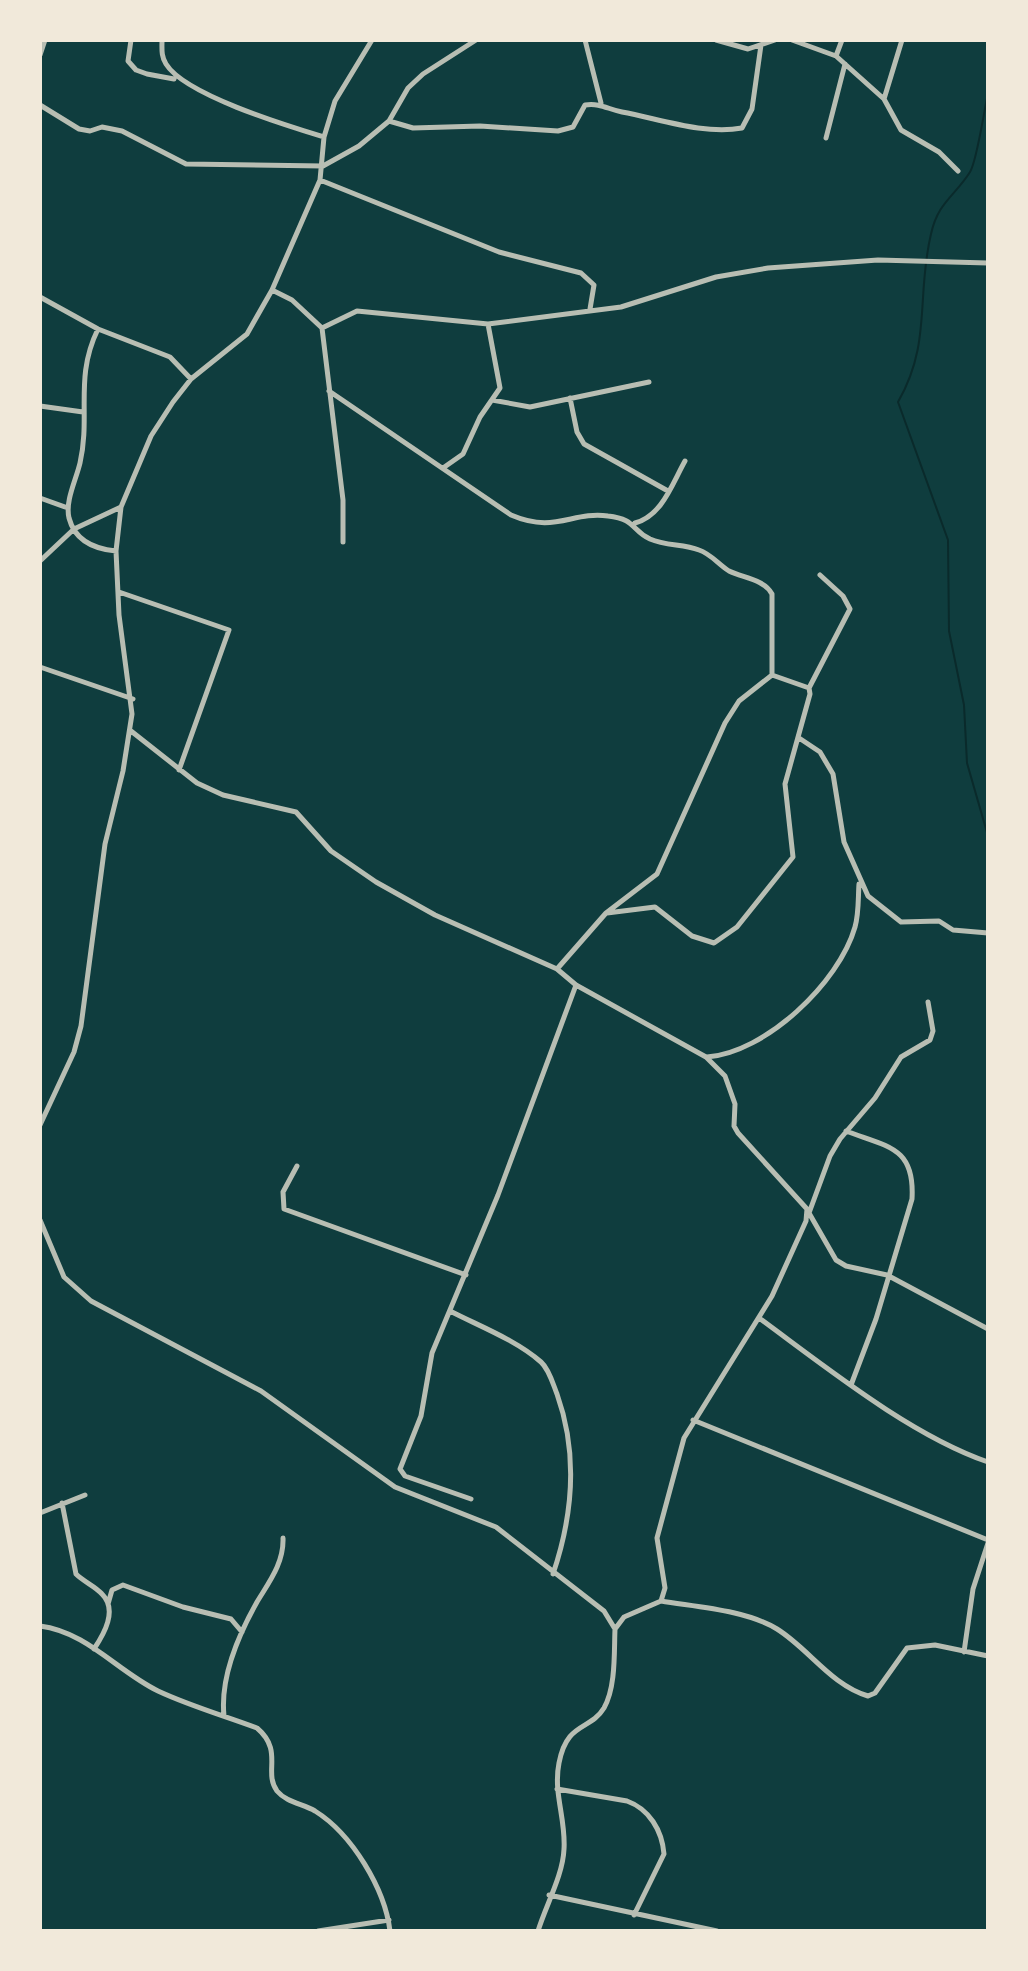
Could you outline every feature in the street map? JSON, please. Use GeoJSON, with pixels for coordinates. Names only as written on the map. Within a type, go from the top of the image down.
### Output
{"type":"FeatureCollection","features":[{"type":"Feature","properties":{"kind":"street"},"geometry":{"type":"LineString","coordinates":[[40,55],[45,40]]}},
{"type":"Feature","properties":{"kind":"street"},"geometry":{"type":"LineString","coordinates":[[131,40],[128,61],[136,70],[174,79]]}},
{"type":"Feature","properties":{"kind":"street"},"geometry":{"type":"LineString","coordinates":[[162,40],[163,61],[181,80],[240,108],[324,137]]}},
{"type":"Feature","properties":{"kind":"street"},"geometry":{"type":"LineString","coordinates":[[40,1125],[74,1052],[81,1026],[105,844],[131,731],[133,699],[119,615],[116,551],[121,507],[151,436],[191,379],[247,334],[272,290],[320,180],[324,137],[335,101],[372,40]]}},
{"type":"Feature","properties":{"kind":"street"},"geometry":{"type":"LineString","coordinates":[[40,105],[79,129],[90,131],[102,127],[122,131],[186,164],[323,166],[359,146],[389,121],[416,81],[476,40]]}},
{"type":"Feature","properties":{"kind":"street"},"geometry":{"type":"LineString","coordinates":[[585,40],[601,103]]}},
{"type":"Feature","properties":{"kind":"street"},"geometry":{"type":"LineString","coordinates":[[716,40],[735,48],[775,40]]}},
{"type":"Feature","properties":{"kind":"street"},"geometry":{"type":"LineString","coordinates":[[792,40],[836,56],[884,99],[901,130],[939,152],[958,171]]}},
{"type":"Feature","properties":{"kind":"street"},"geometry":{"type":"LineString","coordinates":[[836,56],[842,40]]}},
{"type":"Feature","properties":{"kind":"street"},"geometry":{"type":"LineString","coordinates":[[884,99],[902,40]]}},
{"type":"Feature","properties":{"kind":"street"},"geometry":{"type":"LineString","coordinates":[[389,121],[413,128],[480,126],[558,131],[573,127],[585,105],[601,103],[618,111],[711,130],[742,128],[752,109],[761,45]]}},
{"type":"Feature","properties":{"kind":"street"},"geometry":{"type":"LineString","coordinates":[[826,138],[845,64]]}},
{"type":"Feature","properties":{"kind":"street"},"geometry":{"type":"LineString","coordinates":[[320,180],[499,252],[581,273],[594,285],[590,309]]}},
{"type":"Feature","properties":{"kind":"street"},"geometry":{"type":"LineString","coordinates":[[322,328],[357,311],[488,324],[621,307],[716,277],[768,268],[878,260],[988,263]]}},
{"type":"Feature","properties":{"kind":"street"},"geometry":{"type":"LineString","coordinates":[[272,290],[303,308],[322,328],[343,500],[343,542]]}},
{"type":"Feature","properties":{"kind":"street"},"geometry":{"type":"LineString","coordinates":[[40,297],[98,329],[170,357],[191,379]]}},
{"type":"Feature","properties":{"kind":"street"},"geometry":{"type":"LineString","coordinates":[[443,468],[460,459],[500,388],[488,324]]}},
{"type":"Feature","properties":{"kind":"street"},"geometry":{"type":"LineString","coordinates":[[98,329],[85,358],[85,437],[68,508],[74,529],[89,545],[116,551]]}},
{"type":"Feature","properties":{"kind":"street"},"geometry":{"type":"LineString","coordinates":[[492,400],[530,407],[649,382]]}},
{"type":"Feature","properties":{"kind":"street"},"geometry":{"type":"LineString","coordinates":[[329,391],[511,515],[527,522],[558,524],[606,515],[635,523],[646,537],[698,549],[729,570],[769,588],[773,600],[770,630],[772,675]]}},
{"type":"Feature","properties":{"kind":"street"},"geometry":{"type":"LineString","coordinates":[[570,398],[577,432],[584,444],[668,491]]}},
{"type":"Feature","properties":{"kind":"street"},"geometry":{"type":"LineString","coordinates":[[40,406],[83,412]]}},
{"type":"Feature","properties":{"kind":"street"},"geometry":{"type":"LineString","coordinates":[[635,523],[652,516],[685,461]]}},
{"type":"Feature","properties":{"kind":"street"},"geometry":{"type":"LineString","coordinates":[[40,498],[68,508]]}},
{"type":"Feature","properties":{"kind":"street"},"geometry":{"type":"LineString","coordinates":[[40,561],[74,529],[121,507]]}},
{"type":"Feature","properties":{"kind":"street"},"geometry":{"type":"LineString","coordinates":[[606,913],[655,907],[703,941],[714,943],[726,938],[793,857],[785,794],[809,688],[850,609],[843,596],[820,575]]}},
{"type":"Feature","properties":{"kind":"street"},"geometry":{"type":"LineString","coordinates":[[119,592],[229,630],[179,770]]}},
{"type":"Feature","properties":{"kind":"street"},"geometry":{"type":"LineString","coordinates":[[40,667],[133,699]]}},
{"type":"Feature","properties":{"kind":"street"},"geometry":{"type":"LineString","coordinates":[[772,675],[809,688]]}},
{"type":"Feature","properties":{"kind":"street"},"geometry":{"type":"LineString","coordinates":[[557,969],[606,913],[657,874],[725,723],[739,701],[772,675]]}},
{"type":"Feature","properties":{"kind":"street"},"geometry":{"type":"LineString","coordinates":[[131,731],[179,770],[223,795],[296,812],[331,851],[376,882],[448,921],[557,969],[576,985],[706,1057],[725,1076],[735,1104],[734,1126],[738,1133],[809,1213],[836,1260],[846,1266],[887,1275],[988,1329]]}},
{"type":"Feature","properties":{"kind":"street"},"geometry":{"type":"LineString","coordinates":[[706,1057],[726,1055],[753,1044],[785,1021],[834,968],[854,930],[859,882],[854,859],[844,842],[833,774],[820,752],[799,738]]}},
{"type":"Feature","properties":{"kind":"street"},"geometry":{"type":"LineString","coordinates":[[859,882],[875,903],[901,922],[939,921],[953,930],[988,933]]}},
{"type":"Feature","properties":{"kind":"street"},"geometry":{"type":"LineString","coordinates":[[471,1499],[405,1476],[400,1469],[421,1416],[432,1353],[466,1275],[576,985]]}},
{"type":"Feature","properties":{"kind":"street"},"geometry":{"type":"LineString","coordinates":[[661,1601],[665,1588],[657,1538],[675,1466],[693,1420],[759,1318],[809,1213],[830,1156],[846,1131],[875,1098],[901,1057],[930,1040],[933,1031],[928,1002]]}},
{"type":"Feature","properties":{"kind":"street"},"geometry":{"type":"LineString","coordinates":[[846,1131],[894,1149],[906,1158],[911,1169],[912,1199],[876,1319],[851,1385]]}},
{"type":"Feature","properties":{"kind":"street"},"geometry":{"type":"LineString","coordinates":[[297,1166],[283,1192],[284,1209],[466,1275]]}},
{"type":"Feature","properties":{"kind":"street"},"geometry":{"type":"LineString","coordinates":[[40,1220],[43,1237],[64,1277],[91,1301],[261,1391],[395,1487],[496,1527],[604,1611],[615,1629]]}},
{"type":"Feature","properties":{"kind":"street"},"geometry":{"type":"LineString","coordinates":[[450,1311],[543,1363],[551,1378],[568,1427],[571,1479],[563,1545],[553,1574]]}},
{"type":"Feature","properties":{"kind":"street"},"geometry":{"type":"LineString","coordinates":[[759,1318],[851,1385],[944,1442],[988,1462]]}},
{"type":"Feature","properties":{"kind":"street"},"geometry":{"type":"LineString","coordinates":[[693,1420],[988,1541],[973,1589],[964,1652]]}},
{"type":"Feature","properties":{"kind":"street"},"geometry":{"type":"LineString","coordinates":[[40,1513],[85,1495]]}},
{"type":"Feature","properties":{"kind":"street"},"geometry":{"type":"LineString","coordinates":[[62,1503],[76,1574],[103,1594],[107,1606]]}},
{"type":"Feature","properties":{"kind":"street"},"geometry":{"type":"LineString","coordinates":[[224,1716],[224,1691],[242,1633],[281,1558],[283,1538]]}},
{"type":"Feature","properties":{"kind":"street"},"geometry":{"type":"LineString","coordinates":[[94,1649],[106,1631],[107,1606],[112,1590],[123,1585],[183,1607],[231,1619],[242,1633]]}},
{"type":"Feature","properties":{"kind":"street"},"geometry":{"type":"LineString","coordinates":[[538,1931],[565,1848],[557,1789],[567,1739],[577,1727],[603,1711],[608,1697],[615,1629],[624,1617],[661,1601],[759,1620],[778,1630],[845,1685],[868,1696],[875,1693],[907,1648],[935,1645],[988,1656]]}},
{"type":"Feature","properties":{"kind":"street"},"geometry":{"type":"LineString","coordinates":[[40,1626],[73,1633],[123,1672],[160,1692],[257,1728],[266,1736],[274,1751],[274,1785],[279,1793],[316,1812],[340,1833],[376,1887],[390,1931]]}},
{"type":"Feature","properties":{"kind":"street"},"geometry":{"type":"LineString","coordinates":[[557,1789],[627,1801],[637,1805],[654,1822],[664,1854],[634,1915]]}},
{"type":"Feature","properties":{"kind":"street"},"geometry":{"type":"LineString","coordinates":[[549,1895],[634,1915],[712,1927],[717,1931]]}},
{"type":"Feature","properties":{"kind":"street"},"geometry":{"type":"LineString","coordinates":[[318,1931],[389,1920]]}},
{"type":"Feature","properties":{"kind":"waterway"},"geometry":{"type":"LineString","coordinates":[[988,94],[973,166],[942,207],[934,223],[915,360],[898,402],[948,540],[949,631],[964,705],[967,763],[988,836]]}}]}
